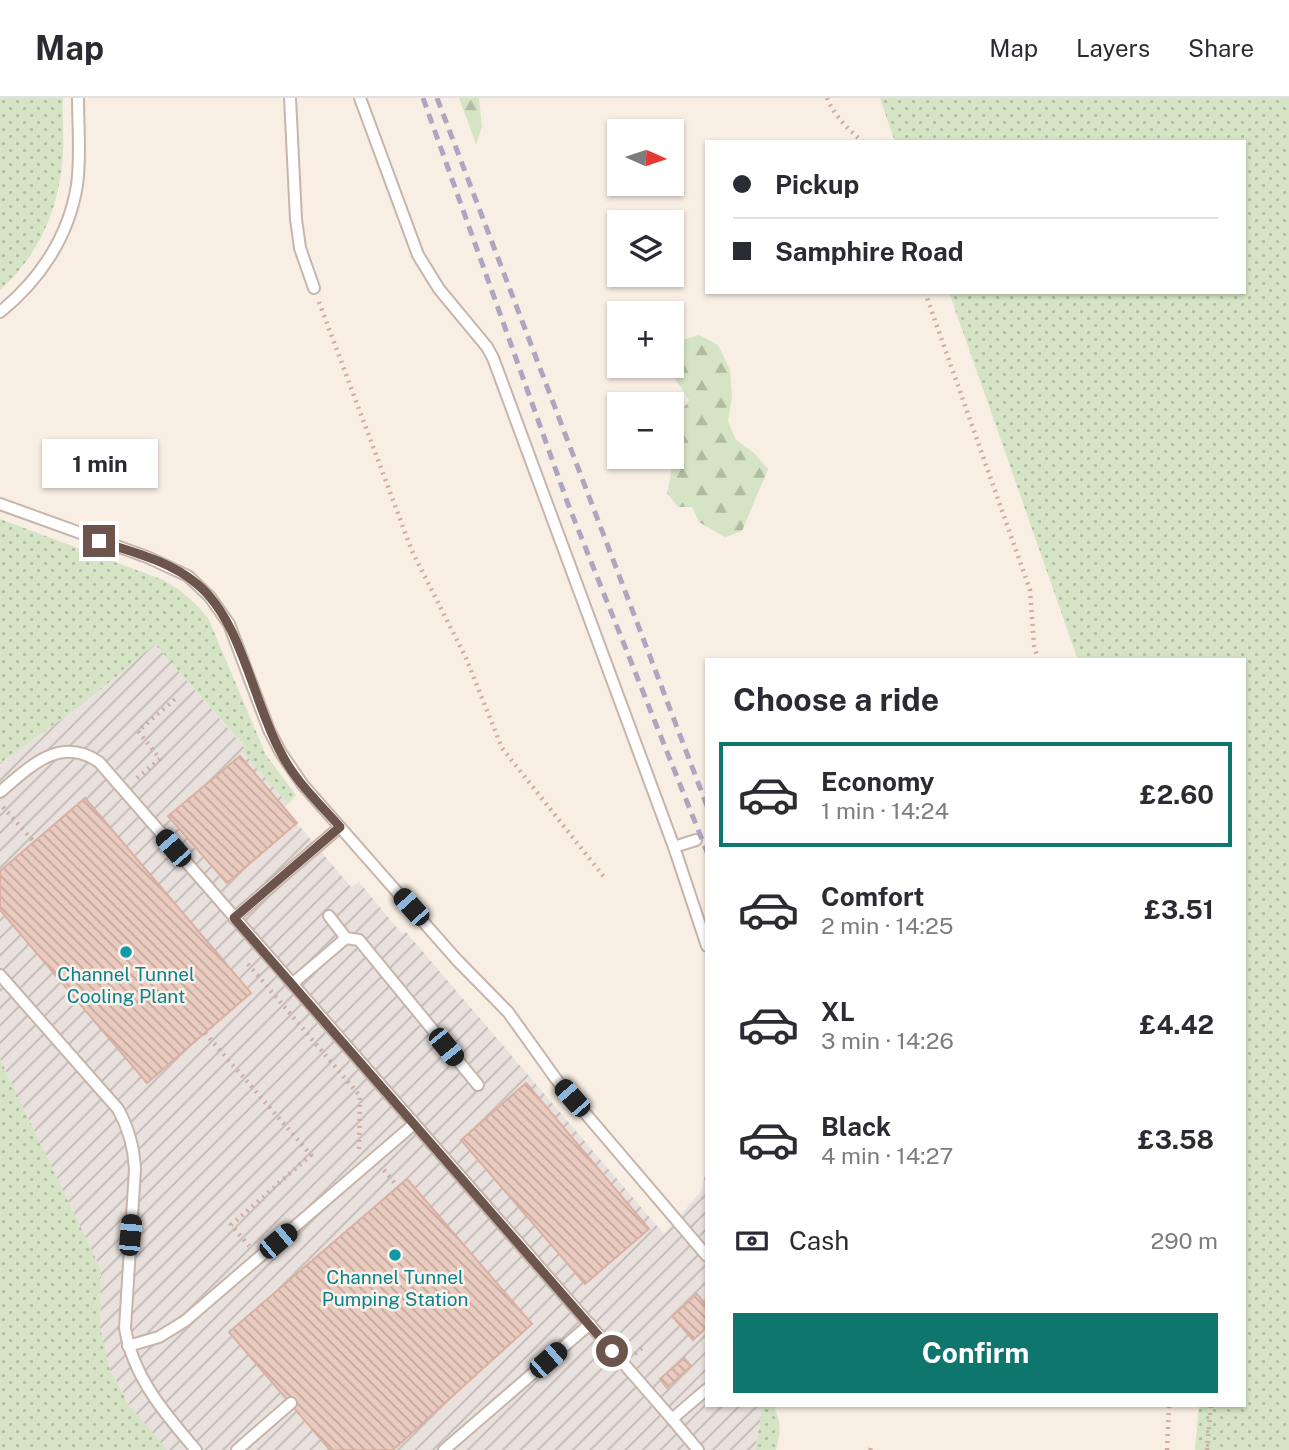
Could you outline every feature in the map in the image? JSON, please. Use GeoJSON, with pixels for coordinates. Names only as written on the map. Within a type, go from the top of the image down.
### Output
{"type":"FeatureCollection","features":[{"type":"Feature","properties":{"kind":"lane"},"geometry":{"type":"LineString","coordinates":[[0,312],[36,276],[66,227],[77,183],[78,98]]}},
{"type":"Feature","properties":{"kind":"lane"},"geometry":{"type":"LineString","coordinates":[[290,98],[296,219],[300,248],[314,288]]}},
{"type":"Feature","properties":{"kind":"lane"},"geometry":{"type":"LineString","coordinates":[[360,98],[418,255],[439,289],[493,358],[674,847],[705,940]]}},
{"type":"Feature","properties":{"kind":"lane"},"geometry":{"type":"LineString","coordinates":[[0,504],[147,557],[188,576],[200,585],[229,624],[281,753],[303,785],[456,959],[508,1012],[556,1079],[705,1254]]}},
{"type":"Feature","properties":{"kind":"lane"},"geometry":{"type":"LineString","coordinates":[[0,792],[36,762],[49,755],[63,751],[90,756],[99,762],[698,1450]]}},
{"type":"Feature","properties":{"kind":"lane"},"geometry":{"type":"LineString","coordinates":[[234,918],[340,827]]}},
{"type":"Feature","properties":{"kind":"lane"},"geometry":{"type":"LineString","coordinates":[[674,847],[696,840]]}},
{"type":"Feature","properties":{"kind":"lane"},"geometry":{"type":"LineString","coordinates":[[329,916],[346,938],[359,940],[368,950],[478,1085]]}},
{"type":"Feature","properties":{"kind":"lane"},"geometry":{"type":"LineString","coordinates":[[292,984],[346,938]]}},
{"type":"Feature","properties":{"kind":"lane"},"geometry":{"type":"LineString","coordinates":[[0,975],[118,1109],[127,1126],[134,1147],[135,1169],[125,1328],[128,1346],[158,1405],[196,1450]]}},
{"type":"Feature","properties":{"kind":"lane"},"geometry":{"type":"LineString","coordinates":[[128,1346],[159,1337],[185,1321],[414,1124]]}},
{"type":"Feature","properties":{"kind":"lane"},"geometry":{"type":"LineString","coordinates":[[444,1450],[590,1324]]}},
{"type":"Feature","properties":{"kind":"lane"},"geometry":{"type":"LineString","coordinates":[[673,1419],[705,1391]]}},
{"type":"Feature","properties":{"kind":"lane"},"geometry":{"type":"LineString","coordinates":[[237,1450],[291,1403]]}},
{"type":"Feature","properties":{"kind":"path"},"geometry":{"type":"LineString","coordinates":[[827,98],[844,125],[861,140]]}},
{"type":"Feature","properties":{"kind":"path"},"geometry":{"type":"LineString","coordinates":[[314,288],[412,551],[466,658],[502,748],[604,877]]}},
{"type":"Feature","properties":{"kind":"path"},"geometry":{"type":"LineString","coordinates":[[926,294],[1030,590],[1037,658]]}},
{"type":"Feature","properties":{"kind":"path"},"geometry":{"type":"LineString","coordinates":[[123,790],[160,759],[138,731],[175,699]]}},
{"type":"Feature","properties":{"kind":"path"},"geometry":{"type":"LineString","coordinates":[[0,804],[34,842]]}},
{"type":"Feature","properties":{"kind":"path"},"geometry":{"type":"LineString","coordinates":[[246,961],[360,1096],[359,1151],[373,1161],[398,1187]]}},
{"type":"Feature","properties":{"kind":"path"},"geometry":{"type":"LineString","coordinates":[[205,1033],[311,1155],[231,1225],[259,1257]]}},
{"type":"Feature","properties":{"kind":"path"},"geometry":{"type":"LineString","coordinates":[[1167,1450],[1169,1407]]}},
{"type":"Feature","properties":{"kind":"path"},"geometry":{"type":"LineString","coordinates":[[1207,1450],[1212,1407]]}},
{"type":"Feature","properties":{"kind":"shaded area"},"geometry":{"type":"Polygon","coordinates":[[[155,644],[246,749],[244,752],[288,804],[284,808],[351,887],[359,882],[402,934],[406,932],[664,1234],[702,1190],[705,1173],[705,1407],[763,1407],[755,1450],[167,1450],[136,1415],[110,1370],[100,1328],[101,1270],[0,1059],[0,763],[83,704],[155,644]]]}},
{"type":"Feature","properties":{"kind":"green space"},"geometry":{"type":"Polygon","coordinates":[[[0,98],[63,98],[63,152],[58,191],[46,227],[27,260],[0,290],[0,98]]]}},
{"type":"Feature","properties":{"kind":"green space"},"geometry":{"type":"Polygon","coordinates":[[[459,98],[479,98],[482,127],[476,144],[459,98]]]}},
{"type":"Feature","properties":{"kind":"green space"},"geometry":{"type":"Polygon","coordinates":[[[880,98],[1289,98],[1289,1450],[1195,1450],[1199,1407],[1246,1407],[1246,658],[1077,658],[950,294],[1246,294],[1246,140],[894,140],[880,98]]]}},
{"type":"Feature","properties":{"kind":"green space"},"geometry":{"type":"Polygon","coordinates":[[[699,335],[718,345],[730,370],[732,396],[728,421],[736,440],[754,453],[768,469],[742,531],[725,537],[699,522],[692,507],[678,507],[667,493],[671,469],[684,469],[684,408],[689,400],[675,378],[684,378],[684,340],[699,335]]]}},
{"type":"Feature","properties":{"kind":"green space"},"geometry":{"type":"Polygon","coordinates":[[[0,519],[163,580],[193,601],[208,618],[266,755],[296,795],[288,804],[243,752],[246,748],[155,644],[83,704],[0,763],[0,519]]]}},
{"type":"Feature","properties":{"kind":"green space"},"geometry":{"type":"Polygon","coordinates":[[[0,1059],[101,1270],[100,1328],[110,1370],[130,1406],[167,1450],[0,1450],[0,1059]]]}},
{"type":"Feature","properties":{"kind":"green space"},"geometry":{"type":"Polygon","coordinates":[[[763,1407],[775,1407],[780,1428],[776,1450],[755,1450],[763,1407]]]}},
{"type":"Feature","properties":{"kind":"building"},"geometry":{"type":"Polygon","coordinates":[[[240,756],[297,823],[227,883],[168,816],[240,756]]]}},
{"type":"Feature","properties":{"kind":"building","name":"Channel Tunnel Cooling Plant"},"geometry":{"type":"Polygon","coordinates":[[[85,798],[251,993],[147,1083],[0,910],[0,871],[85,798]]]}},
{"type":"Feature","properties":{"kind":"building"},"geometry":{"type":"Polygon","coordinates":[[[526,1083],[649,1229],[585,1284],[461,1140],[526,1083]]]}},
{"type":"Feature","properties":{"kind":"building","name":"Channel Tunnel Pumping Station"},"geometry":{"type":"Polygon","coordinates":[[[407,1179],[532,1324],[393,1450],[330,1450],[229,1332],[407,1179]]]}},
{"type":"Feature","properties":{"kind":"building"},"geometry":{"type":"Polygon","coordinates":[[[697,1294],[705,1304],[705,1329],[693,1340],[672,1316],[697,1294]]]}},
{"type":"Feature","properties":{"kind":"building"},"geometry":{"type":"Polygon","coordinates":[[[684,1358],[691,1366],[667,1388],[660,1379],[684,1358]]]}},
{"type":"Feature","properties":{"kind":"railway"},"geometry":{"type":"LineString","coordinates":[[423,98],[568,504],[705,847]]}},
{"type":"Feature","properties":{"kind":"railway"},"geometry":{"type":"LineString","coordinates":[[437,98],[705,801]]}},
{"type":"Feature","properties":{"kind":"place","name":"Channel Tunnel Cooling Plant"},"geometry":{"type":"Point","coordinates":[126,952]}},
{"type":"Feature","properties":{"kind":"place","name":"Channel Tunnel Pumping Station"},"geometry":{"type":"Point","coordinates":[395,1255]}},
{"type":"Feature","properties":{"kind":"route"},"geometry":{"type":"LineString","coordinates":[[99,541],[147,557],[188,576],[200,585],[229,624],[281,753],[303,785],[340,827],[234,918],[612,1351]]}}]}
